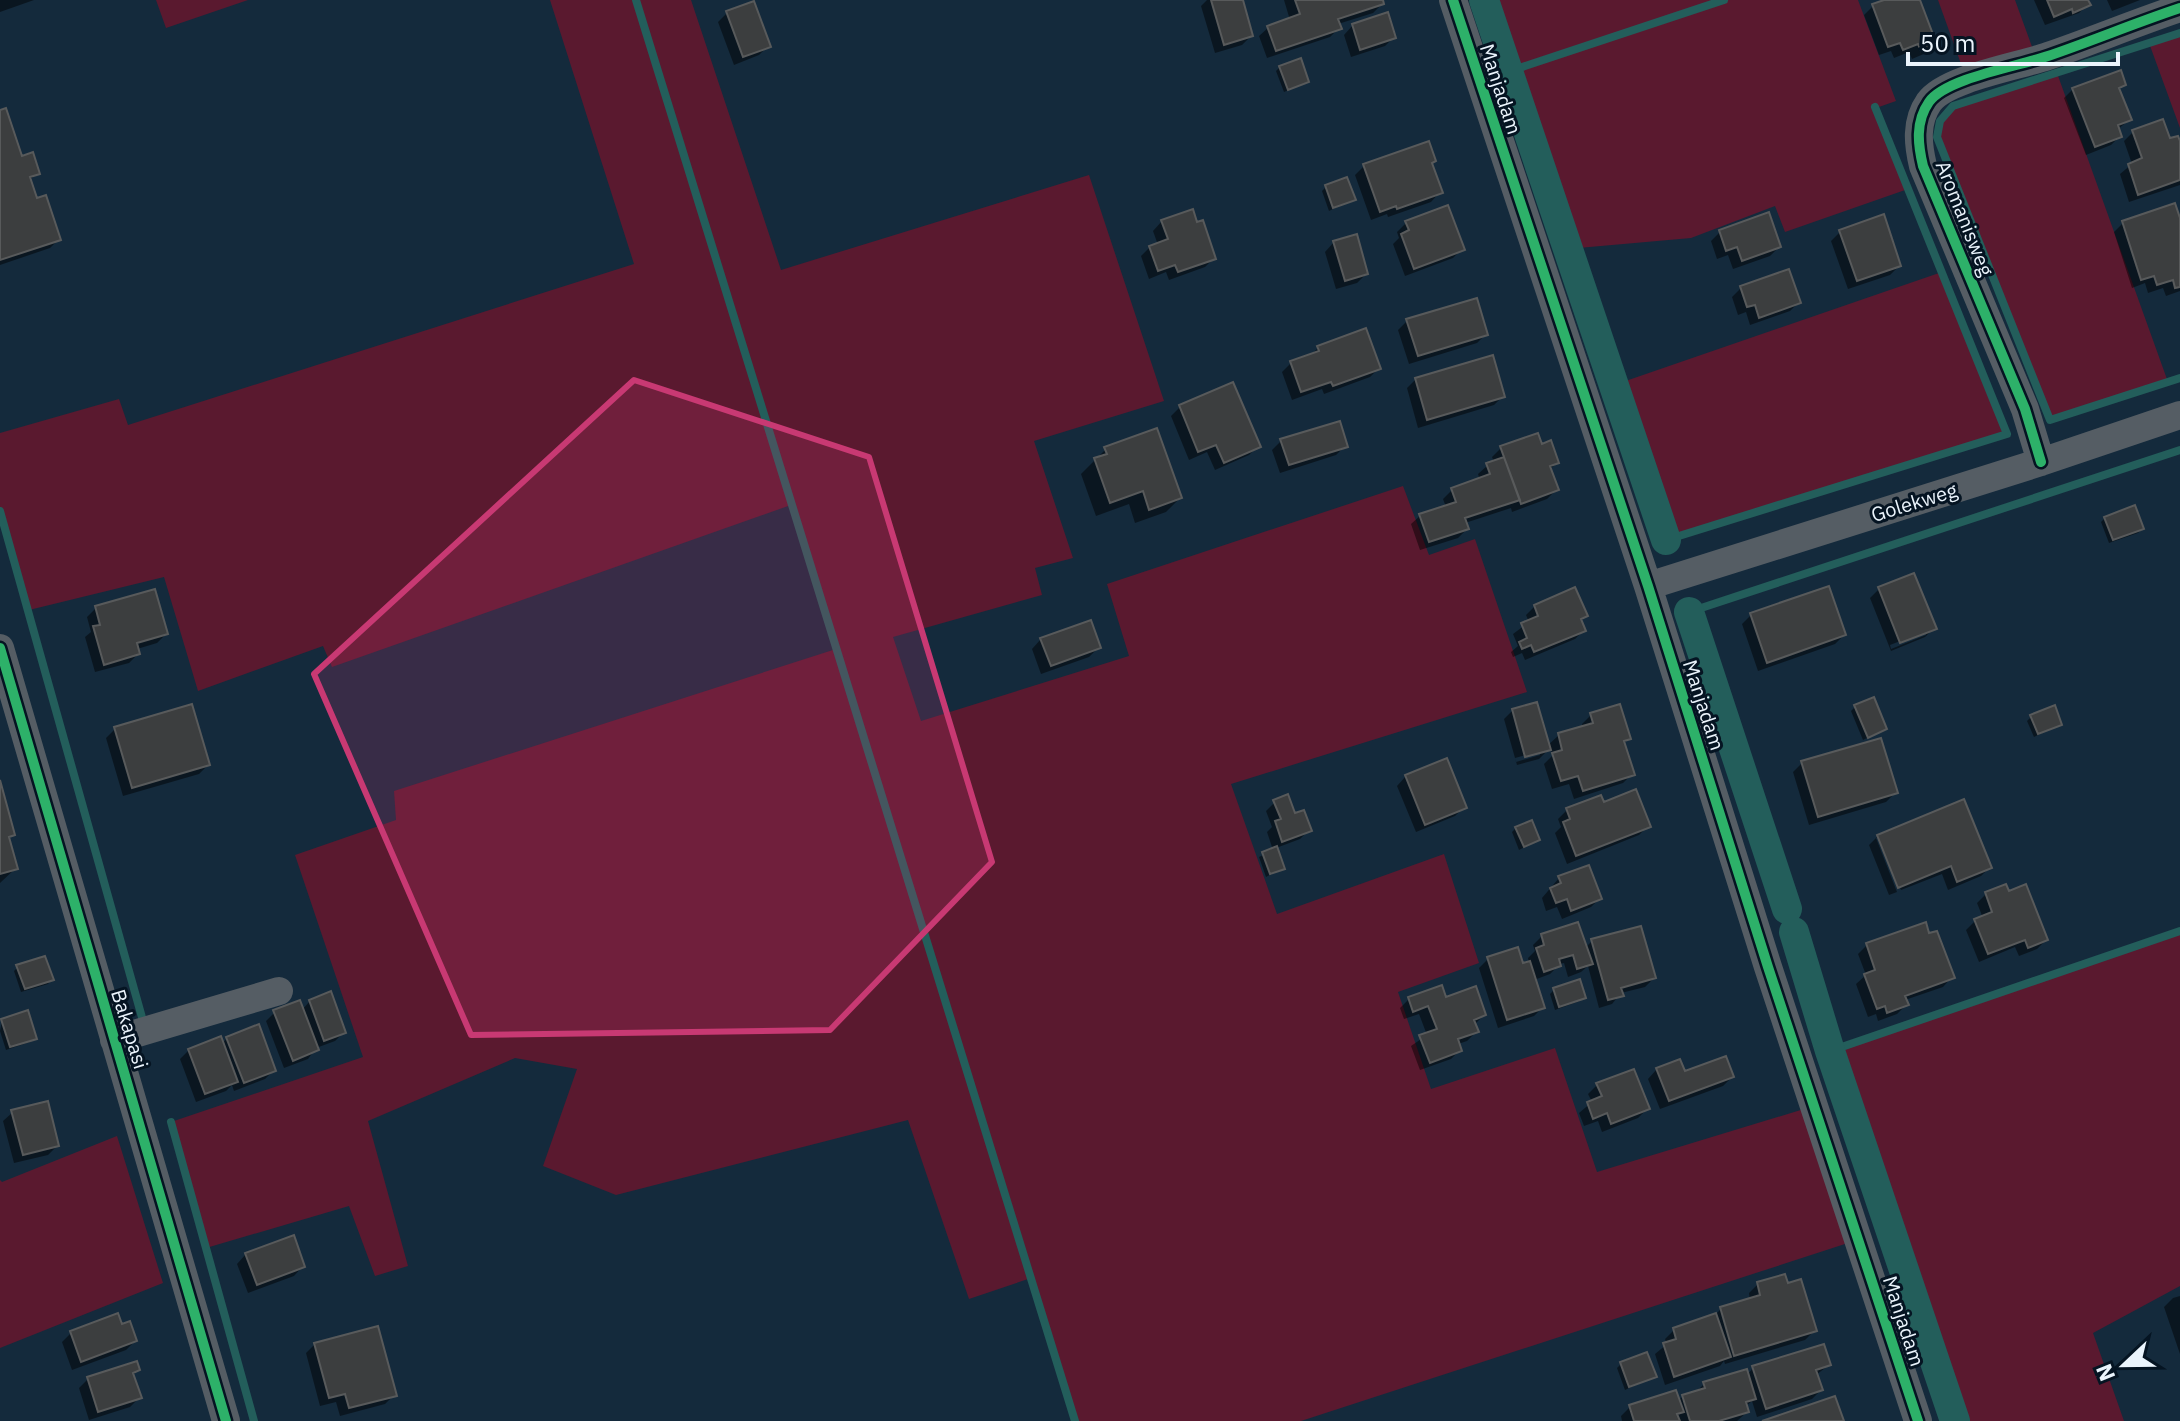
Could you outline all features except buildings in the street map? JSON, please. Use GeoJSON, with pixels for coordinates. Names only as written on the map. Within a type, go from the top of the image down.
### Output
{"type":"FeatureCollection","features":[{"type":"Feature","properties":{"kind":"street","name":"Manjadam"},"geometry":{"type":"LineString","coordinates":[[1453,0],[1648,586],[1768,967],[1918,1421]]}},
{"type":"Feature","properties":{"kind":"street","name":"Aromanisweg"},"geometry":{"type":"LineString","coordinates":[[2041,462],[2025,409],[1923,166],[1917,141],[1921,121],[1929,102],[1941,92],[2180,8]]}},
{"type":"Feature","properties":{"kind":"street","name":"Golekweg"},"geometry":{"type":"LineString","coordinates":[[1648,586],[2180,415]]}},
{"type":"Feature","properties":{"kind":"street","name":"Bakapasi"},"geometry":{"type":"LineString","coordinates":[[0,648],[226,1421]]}},
{"type":"Feature","properties":{"kind":"street"},"geometry":{"type":"LineString","coordinates":[[114,1040],[279,991]]}},
{"type":"Feature","properties":{"kind":"highlighted area"},"geometry":{"type":"Polygon","coordinates":[[[634,380],[869,457],[992,862],[830,1030],[471,1035],[314,674],[634,380]]]}},
{"type":"Feature","properties":{"kind":"shaded area"},"geometry":{"type":"Polygon","coordinates":[[[156,0],[248,0],[166,28],[156,0]]]}},
{"type":"Feature","properties":{"kind":"shaded area"},"geometry":{"type":"Polygon","coordinates":[[[550,0],[691,0],[781,270],[1089,175],[1164,401],[1034,441],[1073,558],[1035,568],[1042,595],[893,637],[921,721],[1129,656],[1107,584],[1403,486],[1429,555],[1475,539],[1527,692],[1231,784],[1277,914],[1444,854],[1479,963],[1398,992],[1431,1089],[1555,1048],[1597,1172],[1804,1109],[1848,1243],[1301,1421],[1075,1421],[1031,1278],[969,1299],[908,1120],[616,1195],[543,1166],[577,1069],[515,1058],[368,1121],[408,1266],[375,1276],[349,1206],[206,1248],[171,1122],[363,1057],[295,855],[396,820],[394,791],[836,649],[791,505],[332,667],[323,646],[198,691],[164,577],[29,610],[0,511],[0,433],[119,399],[128,425],[634,264],[550,0]]]}},
{"type":"Feature","properties":{"kind":"shaded area"},"geometry":{"type":"Polygon","coordinates":[[[1484,0],[1858,0],[1896,101],[1876,108],[1908,189],[1785,232],[1775,206],[1691,238],[1567,249],[1484,0]]]}},
{"type":"Feature","properties":{"kind":"shaded area"},"geometry":{"type":"Polygon","coordinates":[[[1938,0],[2015,0],[2035,55],[1965,75],[1938,0]]]}},
{"type":"Feature","properties":{"kind":"shaded area"},"geometry":{"type":"Polygon","coordinates":[[[2180,33],[2180,128],[2149,43],[2180,33]]]}},
{"type":"Feature","properties":{"kind":"shaded area"},"geometry":{"type":"Polygon","coordinates":[[[2057,73],[2168,382],[2050,420],[1937,137],[1940,121],[1953,106],[2057,73]]]}},
{"type":"Feature","properties":{"kind":"shaded area"},"geometry":{"type":"Polygon","coordinates":[[[1942,272],[2007,434],[1666,540],[1614,385],[1942,272]]]}},
{"type":"Feature","properties":{"kind":"shaded area"},"geometry":{"type":"Polygon","coordinates":[[[2180,931],[2180,1286],[2093,1333],[2124,1421],[1955,1421],[1830,1051],[2180,931]]]}},
{"type":"Feature","properties":{"kind":"shaded area"},"geometry":{"type":"Polygon","coordinates":[[[117,1136],[163,1283],[0,1348],[0,1180],[2,1182],[117,1136]]]}},
{"type":"Feature","properties":{"kind":"waterway"},"geometry":{"type":"LineString","coordinates":[[636,0],[1075,1421]]}},
{"type":"Feature","properties":{"kind":"waterway"},"geometry":{"type":"LineString","coordinates":[[1484,0],[1666,540]]}},
{"type":"Feature","properties":{"kind":"waterway"},"geometry":{"type":"LineString","coordinates":[[1507,72],[1724,0]]}},
{"type":"Feature","properties":{"kind":"waterway"},"geometry":{"type":"LineString","coordinates":[[2180,33],[1953,106],[1940,121],[1937,137],[2050,420],[2180,378]]}},
{"type":"Feature","properties":{"kind":"waterway"},"geometry":{"type":"LineString","coordinates":[[1666,540],[2007,434],[1875,107]]}},
{"type":"Feature","properties":{"kind":"waterway"},"geometry":{"type":"LineString","coordinates":[[1689,612],[2180,450]]}},
{"type":"Feature","properties":{"kind":"waterway"},"geometry":{"type":"LineString","coordinates":[[0,511],[143,1021]]}},
{"type":"Feature","properties":{"kind":"waterway"},"geometry":{"type":"LineString","coordinates":[[1689,612],[1787,909]]}},
{"type":"Feature","properties":{"kind":"waterway"},"geometry":{"type":"LineString","coordinates":[[1830,1051],[2180,931]]}},
{"type":"Feature","properties":{"kind":"waterway"},"geometry":{"type":"LineString","coordinates":[[1794,932],[1830,1051],[1955,1421]]}},
{"type":"Feature","properties":{"kind":"waterway"},"geometry":{"type":"LineString","coordinates":[[171,1122],[254,1421]]}},
{"type":"Feature","properties":{"kind":"cycle path"},"geometry":{"type":"LineString","coordinates":[[1453,0],[1648,586],[1768,967],[1918,1421]]}},
{"type":"Feature","properties":{"kind":"cycle path"},"geometry":{"type":"LineString","coordinates":[[2041,462],[2025,409],[1923,166],[1919,142],[1921,117],[1929,102],[1951,86],[2048,56],[2180,8]]}},
{"type":"Feature","properties":{"kind":"cycle path"},"geometry":{"type":"LineString","coordinates":[[0,648],[226,1421]]}}]}
